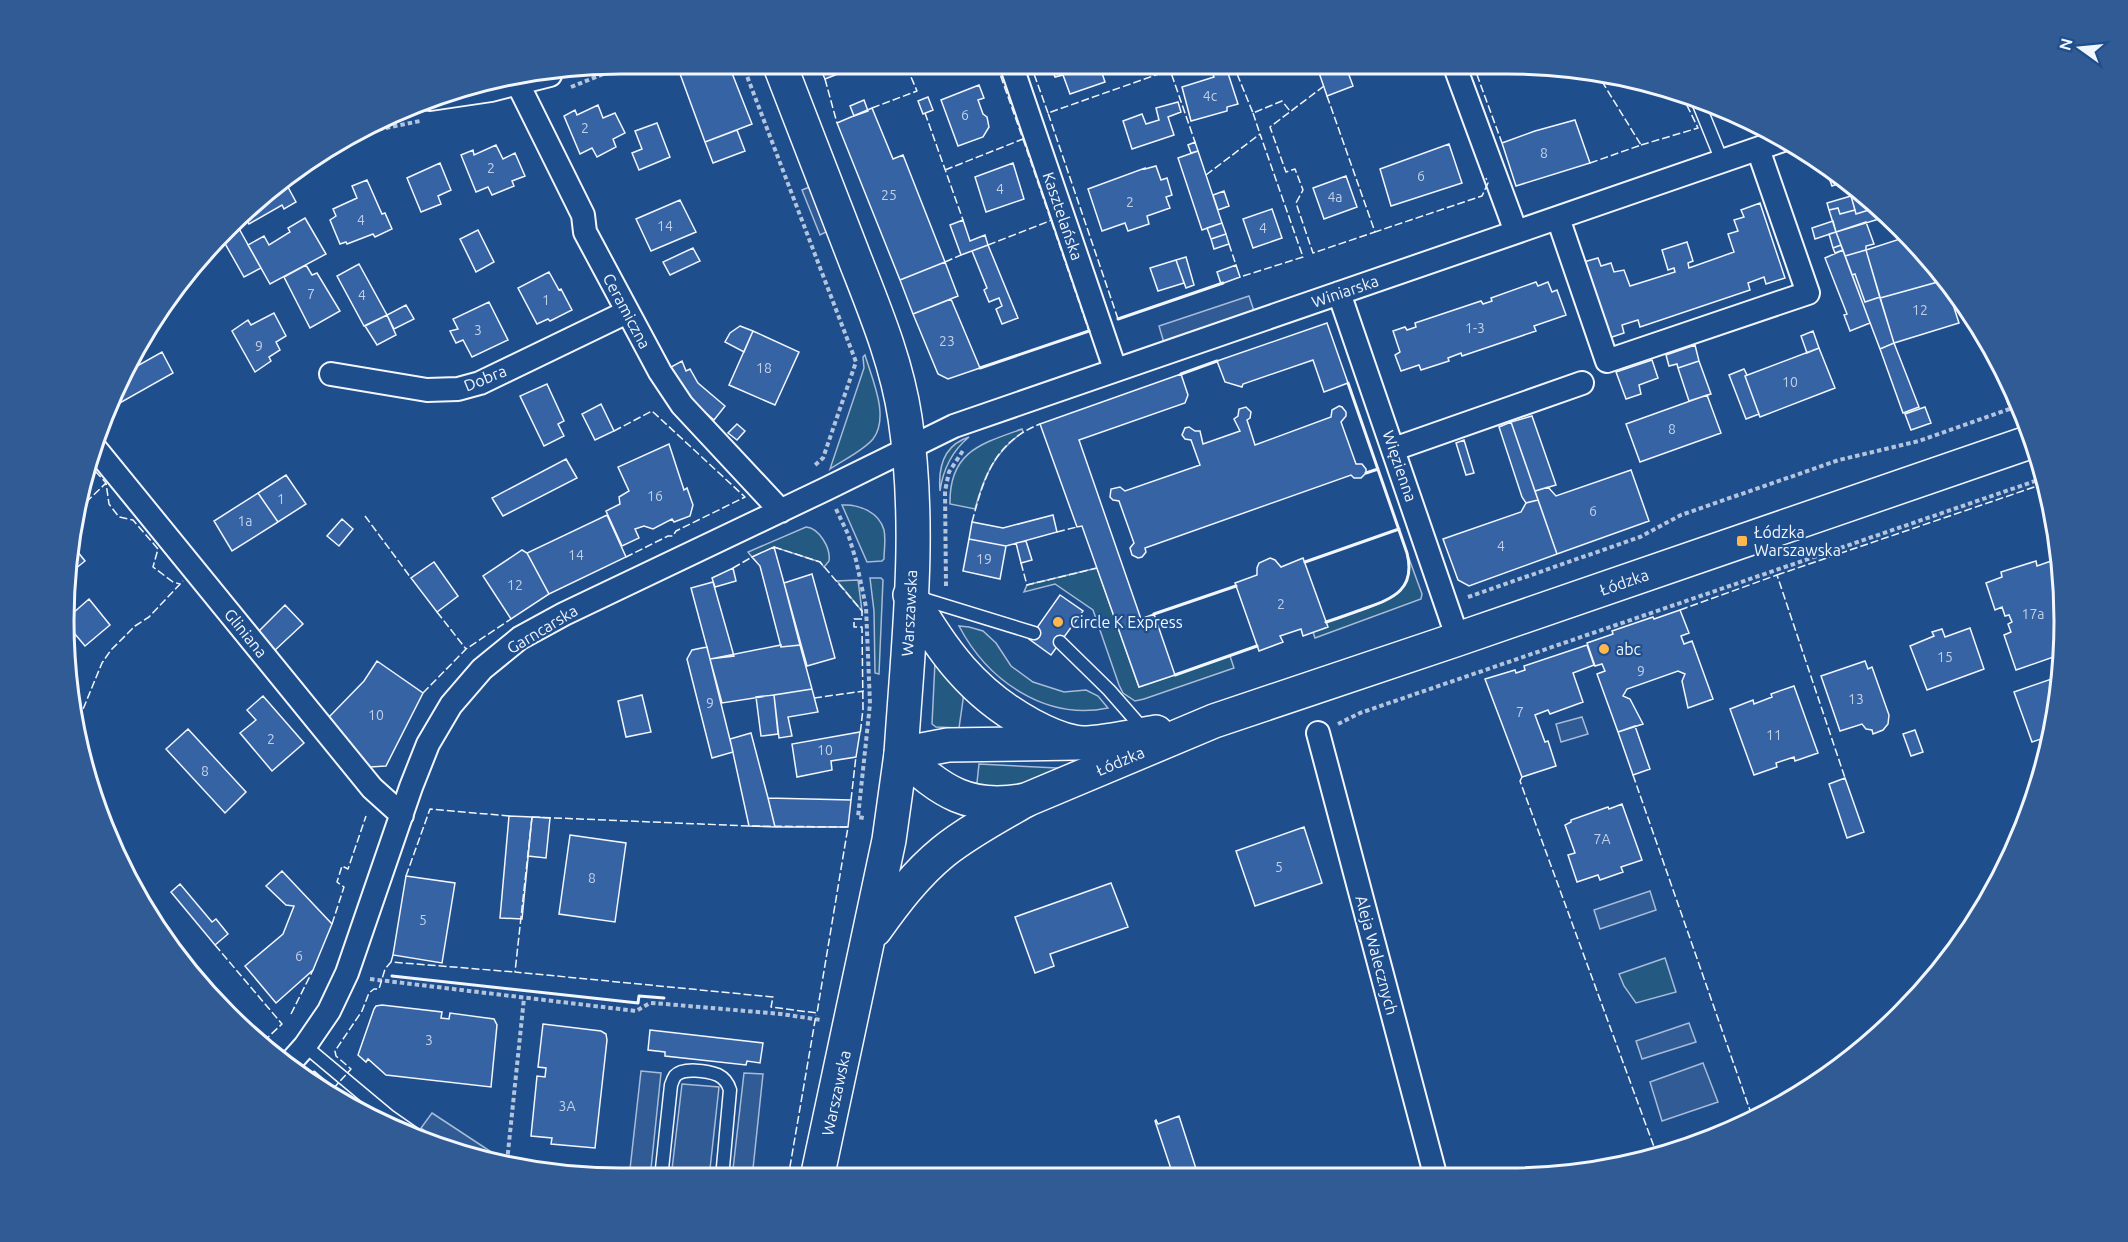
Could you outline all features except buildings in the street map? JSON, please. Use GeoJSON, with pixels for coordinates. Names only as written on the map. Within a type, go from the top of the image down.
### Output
{"type":"FeatureCollection","features":[{"type":"Feature","properties":{"kind":"main road","name":"Warszawska"},"geometry":{"type":"LineString","coordinates":[[783,74],[883,332],[900,391],[909,448],[912,501],[910,595],[901,754],[890,840],[820,1168]]}},
{"type":"Feature","properties":{"kind":"main road","name":"Łódzka"},"geometry":{"type":"LineString","coordinates":[[1026,800],[1214,721],[2025,444]]}},
{"type":"Feature","properties":{"kind":"main road"},"geometry":{"type":"LineString","coordinates":[[910,595],[942,648],[960,671],[981,691],[1017,718],[1044,732],[1076,743]]}},
{"type":"Feature","properties":{"kind":"main road","name":"Łódzka"},"geometry":{"type":"LineString","coordinates":[[901,754],[948,745],[1076,743],[1214,721]]}},
{"type":"Feature","properties":{"kind":"main road"},"geometry":{"type":"LineString","coordinates":[[901,754],[922,774],[959,797],[991,804],[1026,800]]}},
{"type":"Feature","properties":{"kind":"main road"},"geometry":{"type":"LineString","coordinates":[[868,939],[899,898],[942,853],[1026,800]]}},
{"type":"Feature","properties":{"kind":"street","name":"Kasztelańska"},"geometry":{"type":"LineString","coordinates":[[1015,74],[1115,369]]}},
{"type":"Feature","properties":{"kind":"street"},"geometry":{"type":"LineString","coordinates":[[1458,74],[1516,232]]}},
{"type":"Feature","properties":{"kind":"street"},"geometry":{"type":"LineString","coordinates":[[502,87],[524,82]]}},
{"type":"Feature","properties":{"kind":"street","name":"Ceramiczna"},"geometry":{"type":"LineString","coordinates":[[518,84],[583,215],[585,232],[660,372],[682,405],[781,511]]}},
{"type":"Feature","properties":{"kind":"street","name":"Winiarska"},"geometry":{"type":"LineString","coordinates":[[909,448],[954,426],[1115,369],[1774,143]]}},
{"type":"Feature","properties":{"kind":"street"},"geometry":{"type":"LineString","coordinates":[[1558,218],[1607,361],[1808,292],[1758,149]]}},
{"type":"Feature","properties":{"kind":"street","name":"Więzienna"},"geometry":{"type":"LineString","coordinates":[[1340,293],[1458,639]]}},
{"type":"Feature","properties":{"kind":"street","name":"Dobra"},"geometry":{"type":"LineString","coordinates":[[332,374],[427,390],[458,389],[480,383],[627,312]]}},
{"type":"Feature","properties":{"kind":"street"},"geometry":{"type":"LineString","coordinates":[[1394,449],[1582,383]]}},
{"type":"Feature","properties":{"kind":"street","name":"Garncarska"},"geometry":{"type":"LineString","coordinates":[[293,1059],[329,1011],[347,973],[428,744],[451,705],[482,669],[520,638],[564,614],[909,448]]}},
{"type":"Feature","properties":{"kind":"street","name":"Gliniana"},"geometry":{"type":"LineString","coordinates":[[100,454],[372,788],[402,814]]}},
{"type":"Feature","properties":{"kind":"street","name":"Aleja Walecznych"},"geometry":{"type":"LineString","coordinates":[[1318,733],[1433,1168]]}},
{"type":"Feature","properties":{"kind":"lane"},"geometry":{"type":"LineString","coordinates":[[1701,109],[1722,161]]}},
{"type":"Feature","properties":{"kind":"lane"},"geometry":{"type":"LineString","coordinates":[[910,595],[1034,633]]}},
{"type":"Feature","properties":{"kind":"lane"},"geometry":{"type":"LineString","coordinates":[[1060,642],[1109,690],[1147,733]]}},
{"type":"Feature","properties":{"kind":"lane"},"geometry":{"type":"LineString","coordinates":[[305,1046],[391,1117]]}},
{"type":"Feature","properties":{"kind":"lane"},"geometry":{"type":"LineString","coordinates":[[662,1168],[671,1085],[675,1076],[682,1072],[692,1071],[720,1076],[727,1082],[730,1090],[723,1168]]}},
{"type":"Feature","properties":{"kind":"path"},"geometry":{"type":"LineString","coordinates":[[746,74],[856,363],[823,458],[807,471]]}},
{"type":"Feature","properties":{"kind":"path"},"geometry":{"type":"LineString","coordinates":[[1446,605],[1640,537],[1681,515],[1794,475],[1839,460],[1919,441],[2012,409]]}},
{"type":"Feature","properties":{"kind":"path"},"geometry":{"type":"LineString","coordinates":[[1318,733],[1360,713],[2036,481]]}},
{"type":"Feature","properties":{"kind":"path"},"geometry":{"type":"LineString","coordinates":[[367,978],[381,982],[636,1011],[650,1003],[781,1014],[821,1020]]}},
{"type":"Feature","properties":{"kind":"path"},"geometry":{"type":"LineString","coordinates":[[508,1157],[524,998]]}},
{"type":"Feature","properties":{"kind":"shaded area"},"geometry":{"type":"Polygon","coordinates":[[[812,186],[830,230],[820,235],[802,190],[812,186]]]}},
{"type":"Feature","properties":{"kind":"shaded area"},"geometry":{"type":"Polygon","coordinates":[[[1249,296],[1255,314],[1164,343],[1159,326],[1249,296]]]}},
{"type":"Feature","properties":{"kind":"shaded area"},"geometry":{"type":"Polygon","coordinates":[[[865,355],[880,409],[878,430],[873,439],[864,447],[830,469],[864,368],[863,357],[865,355]]]}},
{"type":"Feature","properties":{"kind":"shaded area"},"geometry":{"type":"Polygon","coordinates":[[[1022,429],[1023,432],[997,457],[986,476],[975,509],[950,504],[951,486],[961,461],[980,446],[1022,429]]]}},
{"type":"Feature","properties":{"kind":"shaded area"},"geometry":{"type":"Polygon","coordinates":[[[969,437],[949,461],[940,491],[940,474],[944,458],[954,445],[969,437]]]}},
{"type":"Feature","properties":{"kind":"shaded area"},"geometry":{"type":"Polygon","coordinates":[[[842,505],[868,510],[878,518],[885,533],[882,561],[867,562],[842,505]]]}},
{"type":"Feature","properties":{"kind":"shaded area"},"geometry":{"type":"Polygon","coordinates":[[[806,527],[820,535],[826,545],[829,561],[824,567],[820,562],[774,547],[752,557],[748,552],[806,527]]]}},
{"type":"Feature","properties":{"kind":"shaded area"},"geometry":{"type":"Polygon","coordinates":[[[1407,553],[1422,594],[1421,599],[1315,638],[1313,632],[1327,622],[1372,607],[1397,593],[1405,583],[1409,570],[1407,553]]]}},
{"type":"Feature","properties":{"kind":"shaded area"},"geometry":{"type":"Polygon","coordinates":[[[1097,568],[1139,687],[1230,656],[1234,668],[1144,699],[1135,701],[1123,693],[1093,610],[1055,584],[1024,592],[1027,585],[1097,568]]]}},
{"type":"Feature","properties":{"kind":"shaded area"},"geometry":{"type":"Polygon","coordinates":[[[870,578],[883,580],[879,674],[875,673],[874,611],[870,578]]]}},
{"type":"Feature","properties":{"kind":"shaded area"},"geometry":{"type":"Polygon","coordinates":[[[858,580],[862,611],[837,581],[858,580]]]}},
{"type":"Feature","properties":{"kind":"shaded area"},"geometry":{"type":"Polygon","coordinates":[[[959,626],[983,631],[996,643],[1011,666],[1033,682],[1064,692],[1086,690],[1098,696],[1108,708],[1085,710],[1062,708],[1041,702],[1020,692],[985,663],[959,626]]]}},
{"type":"Feature","properties":{"kind":"shaded area"},"geometry":{"type":"Polygon","coordinates":[[[935,662],[964,693],[959,728],[936,727],[932,724],[935,662]]]}},
{"type":"Feature","properties":{"kind":"shaded area"},"geometry":{"type":"Polygon","coordinates":[[[1582,717],[1588,734],[1561,742],[1556,724],[1582,717]]]}},
{"type":"Feature","properties":{"kind":"shaded area"},"geometry":{"type":"Polygon","coordinates":[[[979,764],[1063,768],[1025,787],[976,792],[979,764]]]}},
{"type":"Feature","properties":{"kind":"shaded area"},"geometry":{"type":"Polygon","coordinates":[[[1650,891],[1656,910],[1600,929],[1594,910],[1650,891]]]}},
{"type":"Feature","properties":{"kind":"shaded area"},"geometry":{"type":"Polygon","coordinates":[[[1665,958],[1676,992],[1636,1003],[1619,974],[1665,958]]]}},
{"type":"Feature","properties":{"kind":"shaded area"},"geometry":{"type":"Polygon","coordinates":[[[1689,1023],[1696,1042],[1642,1059],[1636,1041],[1689,1023]]]}},
{"type":"Feature","properties":{"kind":"shaded area"},"geometry":{"type":"Polygon","coordinates":[[[1703,1063],[1718,1102],[1662,1121],[1650,1082],[1703,1063]]]}},
{"type":"Feature","properties":{"kind":"shaded area"},"geometry":{"type":"Polygon","coordinates":[[[641,1071],[661,1073],[651,1168],[630,1168],[641,1071]]]}},
{"type":"Feature","properties":{"kind":"shaded area"},"geometry":{"type":"Polygon","coordinates":[[[744,1073],[763,1074],[753,1168],[733,1168],[744,1073]]]}},
{"type":"Feature","properties":{"kind":"shaded area"},"geometry":{"type":"Polygon","coordinates":[[[682,1084],[719,1087],[710,1168],[672,1168],[682,1084]]]}},
{"type":"Feature","properties":{"kind":"shaded area"},"geometry":{"type":"Polygon","coordinates":[[[432,1113],[493,1153],[445,1139],[421,1128],[432,1113]]]}},
{"type":"Feature","properties":{"kind":"fence"},"geometry":{"type":"LineString","coordinates":[[872,108],[917,91],[910,74]]}},
{"type":"Feature","properties":{"kind":"fence"},"geometry":{"type":"LineString","coordinates":[[945,170],[1023,139],[1000,74]]}},
{"type":"Feature","properties":{"kind":"fence"},"geometry":{"type":"LineString","coordinates":[[1034,74],[1048,113]]}},
{"type":"Feature","properties":{"kind":"fence"},"geometry":{"type":"LineString","coordinates":[[1118,319],[1048,113],[1159,74]]}},
{"type":"Feature","properties":{"kind":"fence"},"geometry":{"type":"LineString","coordinates":[[1171,74],[1195,142]]}},
{"type":"Feature","properties":{"kind":"fence"},"geometry":{"type":"LineString","coordinates":[[1237,74],[1253,113],[1282,101],[1290,111]]}},
{"type":"Feature","properties":{"kind":"fence"},"geometry":{"type":"LineString","coordinates":[[1477,74],[1502,143]]}},
{"type":"Feature","properties":{"kind":"fence"},"geometry":{"type":"LineString","coordinates":[[825,79],[837,123]]}},
{"type":"Feature","properties":{"kind":"fence"},"geometry":{"type":"LineString","coordinates":[[1590,163],[1641,145],[1602,82]]}},
{"type":"Feature","properties":{"kind":"fence"},"geometry":{"type":"LineString","coordinates":[[1324,86],[1270,127],[1286,172],[1295,169],[1303,190],[1296,203],[1313,253],[1375,232]]}},
{"type":"Feature","properties":{"kind":"fence"},"geometry":{"type":"LineString","coordinates":[[1327,96],[1375,232],[1482,196],[1488,183],[1486,178]]}},
{"type":"Feature","properties":{"kind":"fence"},"geometry":{"type":"LineString","coordinates":[[1641,145],[1698,128],[1686,104]]}},
{"type":"Feature","properties":{"kind":"fence"},"geometry":{"type":"LineString","coordinates":[[925,113],[963,220]]}},
{"type":"Feature","properties":{"kind":"fence"},"geometry":{"type":"LineString","coordinates":[[1253,113],[1260,134]]}},
{"type":"Feature","properties":{"kind":"fence"},"geometry":{"type":"LineString","coordinates":[[1206,175],[1260,134],[1303,257],[1240,277]]}},
{"type":"Feature","properties":{"kind":"fence"},"geometry":{"type":"LineString","coordinates":[[1023,139],[1089,331]]}},
{"type":"Feature","properties":{"kind":"fence"},"geometry":{"type":"LineString","coordinates":[[988,245],[1052,220]]}},
{"type":"Feature","properties":{"kind":"fence"},"geometry":{"type":"LineString","coordinates":[[1229,244],[1236,265]]}},
{"type":"Feature","properties":{"kind":"fence"},"geometry":{"type":"LineString","coordinates":[[945,262],[961,255]]}},
{"type":"Feature","properties":{"kind":"fence"},"geometry":{"type":"LineString","coordinates":[[614,431],[652,411],[745,497],[676,531],[673,536],[668,536],[626,557]]}},
{"type":"Feature","properties":{"kind":"fence"},"geometry":{"type":"LineString","coordinates":[[972,522],[986,477],[1001,452],[1011,441],[1040,424]]}},
{"type":"Feature","properties":{"kind":"fence"},"geometry":{"type":"LineString","coordinates":[[95,470],[106,483]]}},
{"type":"Feature","properties":{"kind":"fence"},"geometry":{"type":"LineString","coordinates":[[87,501],[106,483],[109,504],[119,517],[133,520],[158,549],[153,567],[173,582],[180,584]]}},
{"type":"Feature","properties":{"kind":"fence"},"geometry":{"type":"LineString","coordinates":[[1777,575],[2038,486]]}},
{"type":"Feature","properties":{"kind":"fence"},"geometry":{"type":"LineString","coordinates":[[365,516],[411,578]]}},
{"type":"Feature","properties":{"kind":"fence"},"geometry":{"type":"LineString","coordinates":[[1057,532],[1077,527]]}},
{"type":"Feature","properties":{"kind":"fence"},"geometry":{"type":"LineString","coordinates":[[774,547],[820,562],[862,611],[862,619],[854,619],[854,627],[862,627],[863,709],[860,735]]}},
{"type":"Feature","properties":{"kind":"fence"},"geometry":{"type":"LineString","coordinates":[[733,568],[752,557]]}},
{"type":"Feature","properties":{"kind":"fence"},"geometry":{"type":"LineString","coordinates":[[1021,563],[1027,585],[1097,568]]}},
{"type":"Feature","properties":{"kind":"fence"},"geometry":{"type":"LineString","coordinates":[[1680,610],[1777,575],[1845,778]]}},
{"type":"Feature","properties":{"kind":"fence"},"geometry":{"type":"LineString","coordinates":[[81,713],[102,663],[111,650],[135,626],[149,617],[183,581]]}},
{"type":"Feature","properties":{"kind":"fence"},"geometry":{"type":"LineString","coordinates":[[437,612],[466,649]]}},
{"type":"Feature","properties":{"kind":"fence"},"geometry":{"type":"LineString","coordinates":[[423,693],[466,649],[511,619]]}},
{"type":"Feature","properties":{"kind":"fence"},"geometry":{"type":"LineString","coordinates":[[814,698],[864,691]]}},
{"type":"Feature","properties":{"kind":"fence"},"geometry":{"type":"LineString","coordinates":[[851,800],[856,756]]}},
{"type":"Feature","properties":{"kind":"fence"},"geometry":{"type":"LineString","coordinates":[[1633,775],[1750,1111]]}},
{"type":"Feature","properties":{"kind":"fence"},"geometry":{"type":"LineString","coordinates":[[1522,777],[1520,781],[1655,1148]]}},
{"type":"Feature","properties":{"kind":"fence"},"geometry":{"type":"LineString","coordinates":[[406,876],[430,809],[509,816]]}},
{"type":"Feature","properties":{"kind":"fence"},"geometry":{"type":"LineString","coordinates":[[332,924],[344,887],[337,882],[342,866],[348,869],[366,816]]}},
{"type":"Feature","properties":{"kind":"fence"},"geometry":{"type":"LineString","coordinates":[[532,817],[749,826],[848,827],[817,1013],[771,1007],[773,997],[515,972],[532,817]]}},
{"type":"Feature","properties":{"kind":"fence"},"geometry":{"type":"LineString","coordinates":[[215,945],[282,1024],[267,1038]]}},
{"type":"Feature","properties":{"kind":"fence"},"geometry":{"type":"LineString","coordinates":[[393,955],[391,962],[515,972]]}},
{"type":"Feature","properties":{"kind":"fence"},"geometry":{"type":"LineString","coordinates":[[335,1087],[351,1069],[336,1056],[335,1051],[362,1011],[369,993],[374,989],[379,989],[385,969],[391,962]]}},
{"type":"Feature","properties":{"kind":"fence"},"geometry":{"type":"LineString","coordinates":[[291,1014],[313,970]]}},
{"type":"Feature","properties":{"kind":"fence"},"geometry":{"type":"LineString","coordinates":[[790,1168],[816,1015]]}},
{"type":"Feature","properties":{"kind":"wall"},"geometry":{"type":"LineString","coordinates":[[1118,319],[1223,283]]}},
{"type":"Feature","properties":{"kind":"wall"},"geometry":{"type":"LineString","coordinates":[[980,368],[1089,331]]}},
{"type":"Feature","properties":{"kind":"wall"},"geometry":{"type":"LineString","coordinates":[[1181,374],[1217,361]]}},
{"type":"Feature","properties":{"kind":"wall"},"geometry":{"type":"LineString","coordinates":[[1326,622],[1394,596],[1405,584],[1409,565],[1407,553],[1348,383]]}},
{"type":"Feature","properties":{"kind":"wall"},"geometry":{"type":"LineString","coordinates":[[1366,473],[1378,469]]}},
{"type":"Feature","properties":{"kind":"wall"},"geometry":{"type":"LineString","coordinates":[[1305,562],[1399,529]]}},
{"type":"Feature","properties":{"kind":"wall"},"geometry":{"type":"LineString","coordinates":[[1154,614],[1236,586]]}},
{"type":"Feature","properties":{"kind":"wall"},"geometry":{"type":"LineString","coordinates":[[1175,675],[1257,646]]}},
{"type":"Feature","properties":{"kind":"wall"},"geometry":{"type":"LineString","coordinates":[[392,976],[638,1003],[639,996],[664,998]]}},
{"type":"Feature","properties":{"kind":"wall"},"geometry":{"type":"LineString","coordinates":[[313,1073],[323,1080]]}},
{"type":"Feature","properties":{"kind":"place","name":"Łódzka Warszawska"},"geometry":{"type":"Point","coordinates":[1742,541]}},
{"type":"Feature","properties":{"kind":"place","name":"Circle K Express"},"geometry":{"type":"Point","coordinates":[1058,622]}},
{"type":"Feature","properties":{"kind":"place","name":"abc"},"geometry":{"type":"Point","coordinates":[1604,649]}}]}
